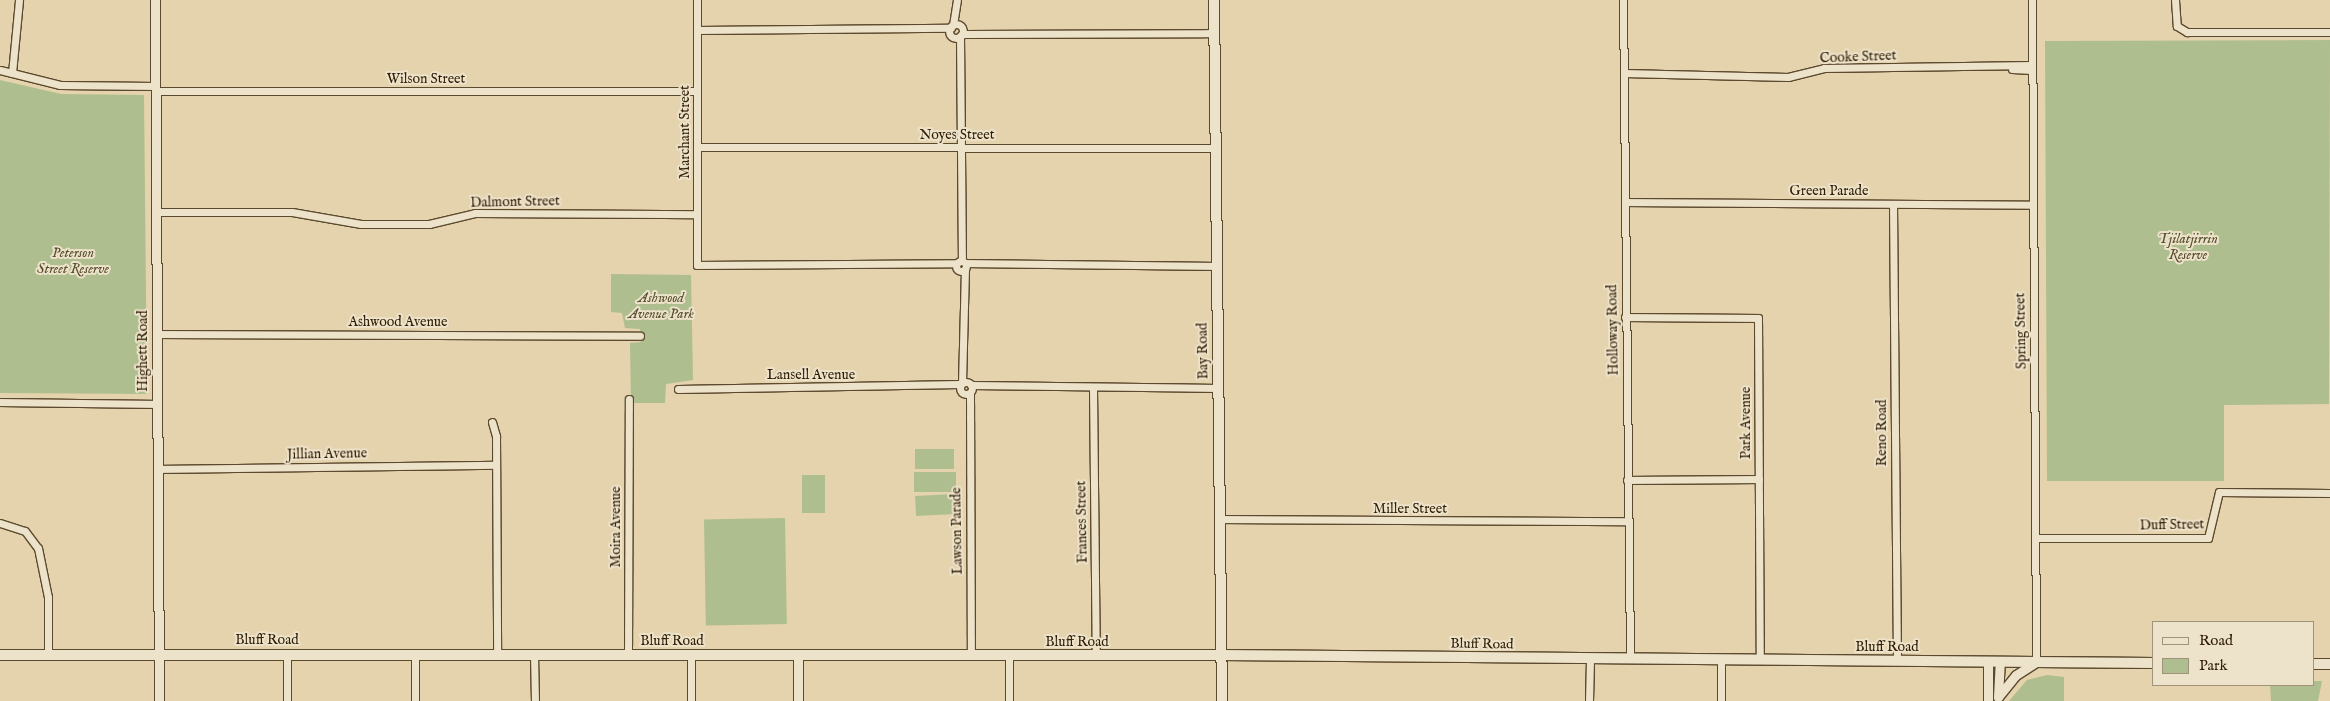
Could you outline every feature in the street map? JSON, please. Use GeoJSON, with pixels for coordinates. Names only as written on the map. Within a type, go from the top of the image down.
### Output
{"type":"FeatureCollection","features":[{"type":"Feature","properties":{"kind":"main road","name":"Bay Road"},"geometry":{"type":"LineString","coordinates":[[1214,0],[1222,701]]}},
{"type":"Feature","properties":{"kind":"main road","name":"Bluff Road"},"geometry":{"type":"LineString","coordinates":[[0,655],[287,653],[1221,655],[2152,663]]}},
{"type":"Feature","properties":{"kind":"main road"},"geometry":{"type":"LineString","coordinates":[[2315,664],[2330,664]]}},
{"type":"Feature","properties":{"kind":"street"},"geometry":{"type":"LineString","coordinates":[[12,73],[19,0]]}},
{"type":"Feature","properties":{"kind":"street","name":"Highett Road"},"geometry":{"type":"LineString","coordinates":[[155,0],[159,701]]}},
{"type":"Feature","properties":{"kind":"street","name":"Marchant Street"},"geometry":{"type":"LineString","coordinates":[[697,0],[697,265],[961,265]]}},
{"type":"Feature","properties":{"kind":"street","name":"Holloway Road"},"geometry":{"type":"LineString","coordinates":[[1623,0],[1627,524],[1630,659]]}},
{"type":"Feature","properties":{"kind":"street","name":"Spring Street"},"geometry":{"type":"LineString","coordinates":[[2032,0],[2036,662]]}},
{"type":"Feature","properties":{"kind":"street"},"geometry":{"type":"LineString","coordinates":[[2175,0],[2179,29],[2330,32]]}},
{"type":"Feature","properties":{"kind":"street","name":"Lawson Parade"},"geometry":{"type":"LineString","coordinates":[[957,4],[959,247],[963,281],[964,366],[968,406],[971,655]]}},
{"type":"Feature","properties":{"kind":"street"},"geometry":{"type":"LineString","coordinates":[[698,30],[1214,33]]}},
{"type":"Feature","properties":{"kind":"street","name":"Cooke Street"},"geometry":{"type":"LineString","coordinates":[[1624,77],[1788,77],[1824,68],[2032,68]]}},
{"type":"Feature","properties":{"kind":"street","name":"Wilson Street"},"geometry":{"type":"LineString","coordinates":[[0,70],[60,85],[155,89],[697,91]]}},
{"type":"Feature","properties":{"kind":"street","name":"Noyes Street"},"geometry":{"type":"LineString","coordinates":[[698,147],[1217,148]]}},
{"type":"Feature","properties":{"kind":"street","name":"Green Parade"},"geometry":{"type":"LineString","coordinates":[[1625,202],[2033,205]]}},
{"type":"Feature","properties":{"kind":"street","name":"Reno Road"},"geometry":{"type":"LineString","coordinates":[[1893,204],[1897,661]]}},
{"type":"Feature","properties":{"kind":"street","name":"Dalmont Street"},"geometry":{"type":"LineString","coordinates":[[156,212],[292,212],[361,224],[428,224],[475,213],[697,214]]}},
{"type":"Feature","properties":{"kind":"street"},"geometry":{"type":"LineString","coordinates":[[961,265],[1216,266]]}},
{"type":"Feature","properties":{"kind":"street","name":"Park Avenue"},"geometry":{"type":"LineString","coordinates":[[1625,317],[1758,318],[1760,660]]}},
{"type":"Feature","properties":{"kind":"street","name":"Ashwood Avenue"},"geometry":{"type":"LineString","coordinates":[[157,334],[640,336]]}},
{"type":"Feature","properties":{"kind":"street","name":"Frances Street"},"geometry":{"type":"LineString","coordinates":[[1092,388],[1096,656]]}},
{"type":"Feature","properties":{"kind":"street","name":"Lansell Avenue"},"geometry":{"type":"LineString","coordinates":[[678,389],[1218,388]]}},
{"type":"Feature","properties":{"kind":"street","name":"Moira Avenue"},"geometry":{"type":"LineString","coordinates":[[628,655],[629,399]]}},
{"type":"Feature","properties":{"kind":"street"},"geometry":{"type":"LineString","coordinates":[[0,402],[157,404]]}},
{"type":"Feature","properties":{"kind":"street"},"geometry":{"type":"LineString","coordinates":[[492,422],[496,465],[497,654]]}},
{"type":"Feature","properties":{"kind":"street","name":"Jillian Avenue"},"geometry":{"type":"LineString","coordinates":[[158,469],[496,465]]}},
{"type":"Feature","properties":{"kind":"street"},"geometry":{"type":"LineString","coordinates":[[1628,480],[1759,479]]}},
{"type":"Feature","properties":{"kind":"street","name":"Duff Street"},"geometry":{"type":"LineString","coordinates":[[2036,538],[2208,538],[2212,535],[2214,499],[2219,492],[2330,493]]}},
{"type":"Feature","properties":{"kind":"street","name":"Miller Street"},"geometry":{"type":"LineString","coordinates":[[1219,519],[1627,524]]}},
{"type":"Feature","properties":{"kind":"street"},"geometry":{"type":"LineString","coordinates":[[0,523],[25,532],[38,548],[48,597],[48,655]]}},
{"type":"Feature","properties":{"kind":"street"},"geometry":{"type":"LineString","coordinates":[[287,653],[287,701]]}},
{"type":"Feature","properties":{"kind":"street"},"geometry":{"type":"LineString","coordinates":[[415,654],[415,701]]}},
{"type":"Feature","properties":{"kind":"street"},"geometry":{"type":"LineString","coordinates":[[534,654],[535,701]]}},
{"type":"Feature","properties":{"kind":"street"},"geometry":{"type":"LineString","coordinates":[[691,655],[692,701]]}},
{"type":"Feature","properties":{"kind":"street"},"geometry":{"type":"LineString","coordinates":[[798,655],[798,701]]}},
{"type":"Feature","properties":{"kind":"street"},"geometry":{"type":"LineString","coordinates":[[1009,655],[1009,701]]}},
{"type":"Feature","properties":{"kind":"street"},"geometry":{"type":"LineString","coordinates":[[1589,701],[1590,659]]}},
{"type":"Feature","properties":{"kind":"street"},"geometry":{"type":"LineString","coordinates":[[1721,660],[1721,701]]}},
{"type":"Feature","properties":{"kind":"street"},"geometry":{"type":"LineString","coordinates":[[1988,662],[1988,701]]}},
{"type":"Feature","properties":{"kind":"street"},"geometry":{"type":"LineString","coordinates":[[1998,699],[2000,662]]}},
{"type":"Feature","properties":{"kind":"street"},"geometry":{"type":"LineString","coordinates":[[1998,699],[2016,675],[2036,662]]}},
{"type":"Feature","properties":{"kind":"green space","name":"Tjilatjirrin Reserve"},"geometry":{"type":"Polygon","coordinates":[[[2330,40],[2329,404],[2224,405],[2224,481],[2047,481],[2045,41],[2330,40]]]}},
{"type":"Feature","properties":{"kind":"green space","name":"Peterson Street Reserve"},"geometry":{"type":"Polygon","coordinates":[[[0,80],[61,94],[144,95],[147,394],[0,393],[0,80]]]}},
{"type":"Feature","properties":{"kind":"green space","name":"Ashwood Avenue Park"},"geometry":{"type":"Polygon","coordinates":[[[611,274],[691,275],[693,380],[666,384],[665,403],[631,403],[630,343],[641,342],[640,329],[625,328],[622,313],[611,312],[611,274]]]}},
{"type":"Feature","properties":{"kind":"green space"},"geometry":{"type":"Polygon","coordinates":[[[915,449],[954,449],[954,469],[915,469],[915,449]]]}},
{"type":"Feature","properties":{"kind":"green space"},"geometry":{"type":"Polygon","coordinates":[[[914,472],[956,472],[956,492],[914,492],[914,472]]]}},
{"type":"Feature","properties":{"kind":"green space"},"geometry":{"type":"Polygon","coordinates":[[[802,475],[825,475],[825,513],[802,513],[802,475]]]}},
{"type":"Feature","properties":{"kind":"green space"},"geometry":{"type":"Polygon","coordinates":[[[954,494],[955,514],[916,516],[915,496],[954,494]]]}},
{"type":"Feature","properties":{"kind":"green space"},"geometry":{"type":"Polygon","coordinates":[[[785,518],[787,624],[706,625],[704,519],[785,518]]]}},
{"type":"Feature","properties":{"kind":"green space"},"geometry":{"type":"Polygon","coordinates":[[[2047,675],[2064,677],[2064,701],[2009,701],[2027,680],[2047,675]]]}},
{"type":"Feature","properties":{"kind":"green space"},"geometry":{"type":"Polygon","coordinates":[[[2315,681],[2322,681],[2318,701],[2271,701],[2270,686],[2315,686],[2315,681]]]}}]}
